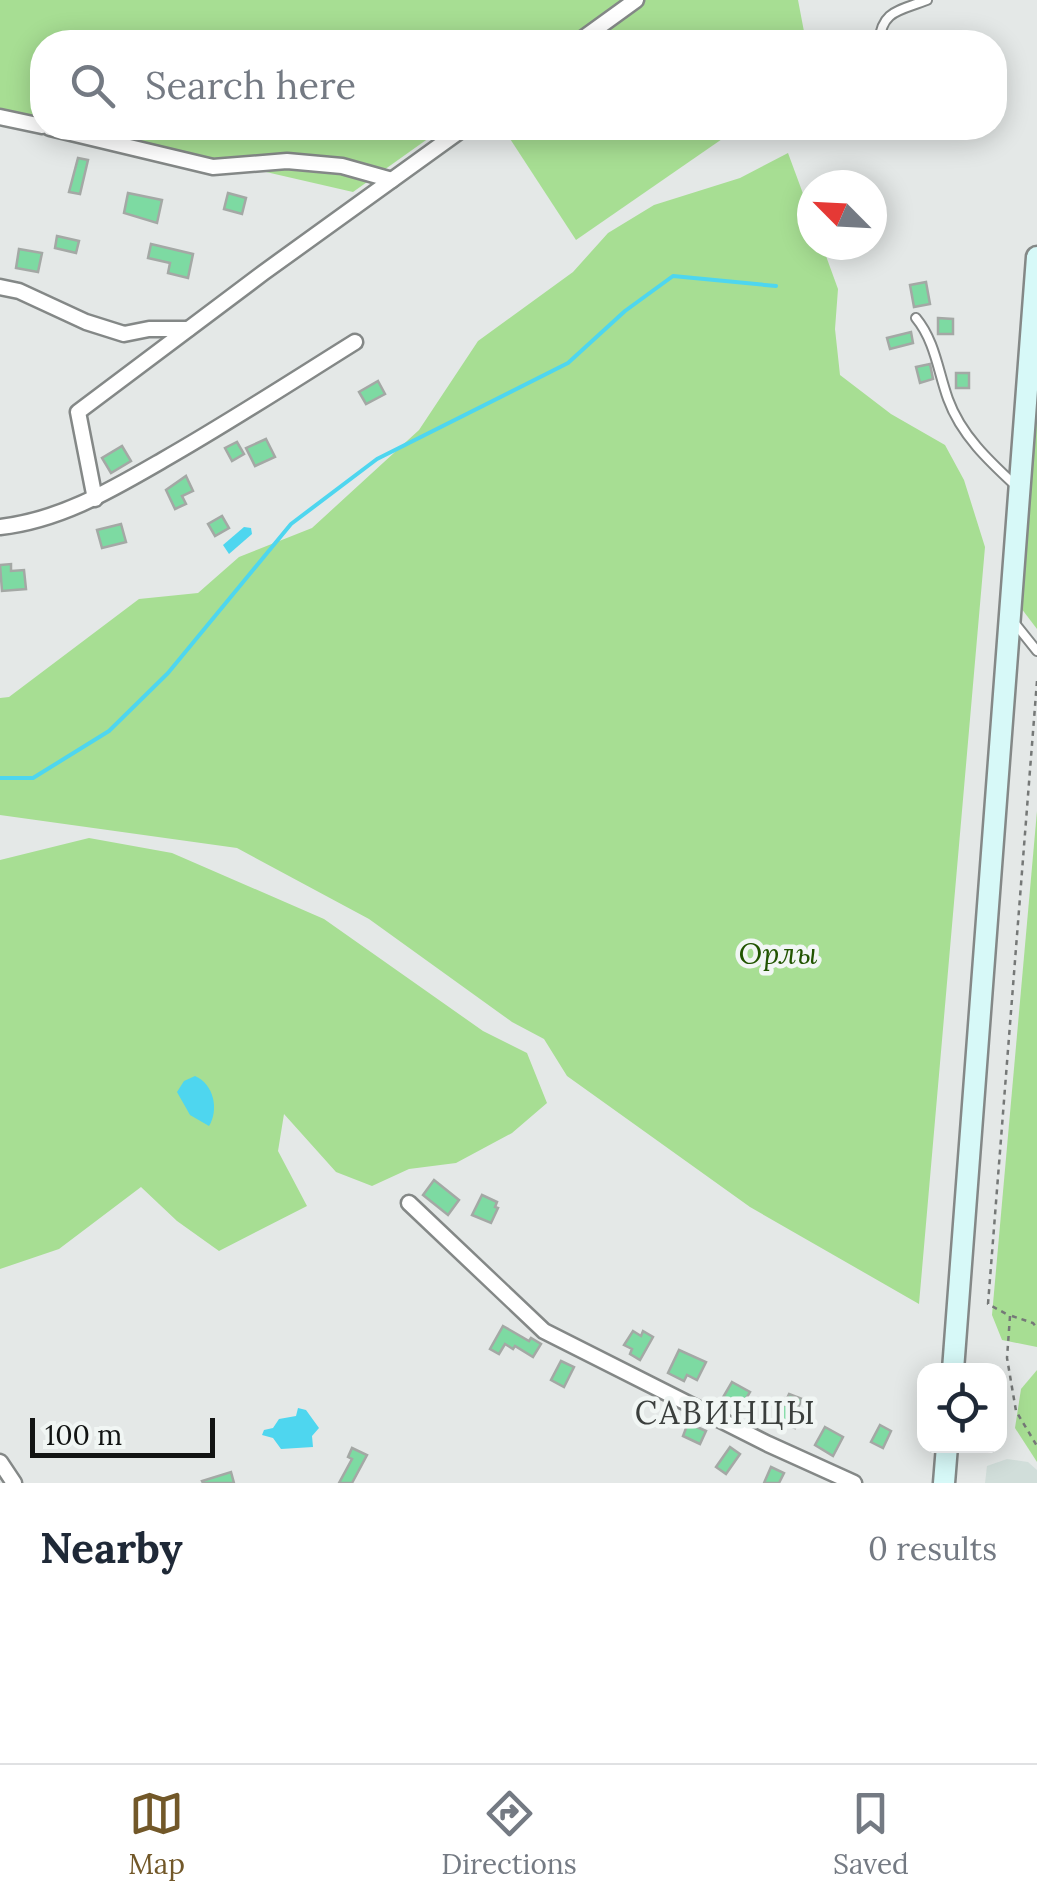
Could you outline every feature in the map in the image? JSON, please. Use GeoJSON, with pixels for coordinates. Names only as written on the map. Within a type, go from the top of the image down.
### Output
{"type":"FeatureCollection","features":[{"type":"Feature","properties":{"kind":"main road"},"geometry":{"type":"LineString","coordinates":[[954,1363],[1037,257]]}},
{"type":"Feature","properties":{"kind":"main road"},"geometry":{"type":"LineString","coordinates":[[944,1483],[946,1453]]}},
{"type":"Feature","properties":{"kind":"street"},"geometry":{"type":"LineString","coordinates":[[595,30],[636,0]]}},
{"type":"Feature","properties":{"kind":"street"},"geometry":{"type":"LineString","coordinates":[[0,116],[30,123]]}},
{"type":"Feature","properties":{"kind":"street"},"geometry":{"type":"LineString","coordinates":[[99,140],[214,168],[287,161],[342,166],[392,180]]}},
{"type":"Feature","properties":{"kind":"street"},"geometry":{"type":"LineString","coordinates":[[95,499],[78,412],[447,140]]}},
{"type":"Feature","properties":{"kind":"street"},"geometry":{"type":"LineString","coordinates":[[0,287],[124,334],[149,329],[188,329]]}},
{"type":"Feature","properties":{"kind":"street"},"geometry":{"type":"LineString","coordinates":[[0,527],[36,523],[95,499],[210,434],[354,342]]}},
{"type":"Feature","properties":{"kind":"street"},"geometry":{"type":"LineString","coordinates":[[409,1203],[544,1330],[768,1444],[854,1483]]}},
{"type":"Feature","properties":{"kind":"street"},"geometry":{"type":"LineString","coordinates":[[0,1462],[14,1483]]}},
{"type":"Feature","properties":{"kind":"lane"},"geometry":{"type":"LineString","coordinates":[[881,30],[888,15],[927,0]]}},
{"type":"Feature","properties":{"kind":"lane"},"geometry":{"type":"LineString","coordinates":[[916,318],[925,329],[949,403],[975,448],[1020,490]]}},
{"type":"Feature","properties":{"kind":"lane"},"geometry":{"type":"LineString","coordinates":[[1010,618],[1037,651]]}},
{"type":"Feature","properties":{"kind":"path"},"geometry":{"type":"LineString","coordinates":[[1037,680],[988,1304],[1037,1328]]}},
{"type":"Feature","properties":{"kind":"path"},"geometry":{"type":"LineString","coordinates":[[1010,1316],[1007,1358],[1016,1411],[1037,1446]]}},
{"type":"Feature","properties":{"kind":"shaded area"},"geometry":{"type":"Polygon","coordinates":[[[1007,1459],[1028,1462],[1037,1470],[1037,1483],[985,1483],[987,1466],[1007,1459]]]}},
{"type":"Feature","properties":{"kind":"green space"},"geometry":{"type":"Polygon","coordinates":[[[0,0],[798,0],[804,30],[30,30],[30,117],[0,110],[0,0]]]}},
{"type":"Feature","properties":{"kind":"green space"},"geometry":{"type":"Polygon","coordinates":[[[128,140],[426,140],[353,192],[128,140]]]}},
{"type":"Feature","properties":{"kind":"green space"},"geometry":{"type":"Polygon","coordinates":[[[511,140],[721,140],[576,240],[511,140]]]}},
{"type":"Feature","properties":{"kind":"green space","name":"Орлы"},"geometry":{"type":"Polygon","coordinates":[[[788,153],[797,177],[797,260],[827,260],[838,289],[835,329],[840,375],[891,414],[945,445],[964,480],[985,547],[919,1304],[750,1207],[567,1076],[544,1039],[512,1022],[369,919],[237,848],[0,815],[0,698],[9,697],[139,599],[198,593],[239,557],[312,528],[419,430],[478,341],[573,272],[608,233],[654,205],[740,178],[788,153]]]}},
{"type":"Feature","properties":{"kind":"green space"},"geometry":{"type":"Polygon","coordinates":[[[1037,386],[1037,629],[1021,608],[1031,422],[1037,386]]]}},
{"type":"Feature","properties":{"kind":"green space"},"geometry":{"type":"Polygon","coordinates":[[[1037,811],[1037,1347],[1002,1340],[992,1315],[1037,811]]]}},
{"type":"Feature","properties":{"kind":"green space"},"geometry":{"type":"Polygon","coordinates":[[[89,838],[172,853],[324,919],[483,1031],[527,1053],[547,1103],[512,1133],[456,1163],[409,1169],[372,1186],[336,1172],[284,1114],[278,1151],[307,1206],[219,1251],[177,1221],[141,1187],[59,1249],[0,1269],[0,860],[89,838]]]}},
{"type":"Feature","properties":{"kind":"green space"},"geometry":{"type":"Polygon","coordinates":[[[1037,1370],[1037,1462],[1015,1428],[1021,1389],[1037,1370]]]}},
{"type":"Feature","properties":{"kind":"water"},"geometry":{"type":"Polygon","coordinates":[[[244,527],[251,528],[252,534],[229,554],[223,545],[244,527]]]}},
{"type":"Feature","properties":{"kind":"water"},"geometry":{"type":"Polygon","coordinates":[[[195,1076],[207,1085],[213,1098],[214,1113],[209,1126],[190,1115],[177,1092],[184,1081],[195,1076]]]}},
{"type":"Feature","properties":{"kind":"water"},"geometry":{"type":"Polygon","coordinates":[[[298,1408],[306,1410],[319,1428],[312,1436],[313,1447],[281,1449],[273,1438],[262,1435],[279,1419],[296,1416],[298,1408]]]}},
{"type":"Feature","properties":{"kind":"building"},"geometry":{"type":"Polygon","coordinates":[[[78,158],[88,160],[80,194],[69,192],[78,158]]]}},
{"type":"Feature","properties":{"kind":"building"},"geometry":{"type":"Polygon","coordinates":[[[128,193],[162,200],[157,223],[124,213],[128,193]]]}},
{"type":"Feature","properties":{"kind":"building"},"geometry":{"type":"Polygon","coordinates":[[[228,193],[246,198],[242,214],[224,209],[228,193]]]}},
{"type":"Feature","properties":{"kind":"building"},"geometry":{"type":"Polygon","coordinates":[[[57,236],[79,241],[76,253],[55,248],[57,236]]]}},
{"type":"Feature","properties":{"kind":"building"},"geometry":{"type":"Polygon","coordinates":[[[151,244],[193,254],[188,278],[168,273],[170,263],[148,258],[151,244]]]}},
{"type":"Feature","properties":{"kind":"building"},"geometry":{"type":"Polygon","coordinates":[[[19,249],[42,253],[38,272],[16,268],[19,249]]]}},
{"type":"Feature","properties":{"kind":"building"},"geometry":{"type":"Polygon","coordinates":[[[926,282],[930,304],[914,307],[910,285],[926,282]]]}},
{"type":"Feature","properties":{"kind":"building"},"geometry":{"type":"Polygon","coordinates":[[[938,318],[953,319],[953,334],[938,334],[938,318]]]}},
{"type":"Feature","properties":{"kind":"building"},"geometry":{"type":"Polygon","coordinates":[[[911,332],[913,343],[890,349],[887,338],[911,332]]]}},
{"type":"Feature","properties":{"kind":"building"},"geometry":{"type":"Polygon","coordinates":[[[930,364],[933,379],[920,383],[916,367],[930,364]]]}},
{"type":"Feature","properties":{"kind":"building"},"geometry":{"type":"Polygon","coordinates":[[[956,373],[969,373],[969,388],[956,388],[956,373]]]}},
{"type":"Feature","properties":{"kind":"building"},"geometry":{"type":"Polygon","coordinates":[[[378,381],[385,394],[366,404],[359,392],[378,381]]]}},
{"type":"Feature","properties":{"kind":"building"},"geometry":{"type":"Polygon","coordinates":[[[266,439],[275,457],[255,466],[246,448],[266,439]]]}},
{"type":"Feature","properties":{"kind":"building"},"geometry":{"type":"Polygon","coordinates":[[[237,442],[244,454],[232,461],[225,448],[237,442]]]}},
{"type":"Feature","properties":{"kind":"building"},"geometry":{"type":"Polygon","coordinates":[[[122,446],[131,461],[111,473],[102,458],[122,446]]]}},
{"type":"Feature","properties":{"kind":"building"},"geometry":{"type":"Polygon","coordinates":[[[186,476],[193,491],[182,496],[186,504],[175,509],[166,490],[186,476]]]}},
{"type":"Feature","properties":{"kind":"building"},"geometry":{"type":"Polygon","coordinates":[[[222,516],[229,528],[215,536],[208,524],[222,516]]]}},
{"type":"Feature","properties":{"kind":"building"},"geometry":{"type":"Polygon","coordinates":[[[121,524],[126,542],[102,548],[97,530],[121,524]]]}},
{"type":"Feature","properties":{"kind":"building"},"geometry":{"type":"Polygon","coordinates":[[[11,564],[11,571],[24,570],[26,589],[2,591],[0,565],[11,564]]]}},
{"type":"Feature","properties":{"kind":"building"},"geometry":{"type":"Polygon","coordinates":[[[434,1180],[459,1200],[448,1215],[423,1195],[434,1180]]]}},
{"type":"Feature","properties":{"kind":"building"},"geometry":{"type":"Polygon","coordinates":[[[482,1195],[497,1202],[491,1223],[472,1215],[482,1195]]]}},
{"type":"Feature","properties":{"kind":"building"},"geometry":{"type":"Polygon","coordinates":[[[503,1326],[541,1344],[533,1357],[505,1344],[499,1354],[490,1349],[503,1326]]]}},
{"type":"Feature","properties":{"kind":"building"},"geometry":{"type":"Polygon","coordinates":[[[633,1331],[653,1337],[640,1360],[624,1345],[633,1331]]]}},
{"type":"Feature","properties":{"kind":"building"},"geometry":{"type":"Polygon","coordinates":[[[679,1350],[706,1362],[697,1380],[687,1375],[684,1381],[668,1373],[679,1350]]]}},
{"type":"Feature","properties":{"kind":"building"},"geometry":{"type":"Polygon","coordinates":[[[561,1361],[574,1367],[564,1387],[551,1380],[561,1361]]]}},
{"type":"Feature","properties":{"kind":"building"},"geometry":{"type":"Polygon","coordinates":[[[732,1382],[750,1392],[740,1409],[722,1399],[732,1382]]]}},
{"type":"Feature","properties":{"kind":"building"},"geometry":{"type":"Polygon","coordinates":[[[789,1394],[802,1399],[797,1410],[802,1412],[795,1428],[777,1420],[789,1394]]]}},
{"type":"Feature","properties":{"kind":"building"},"geometry":{"type":"Polygon","coordinates":[[[688,1423],[706,1431],[700,1444],[683,1436],[688,1423]]]}},
{"type":"Feature","properties":{"kind":"building"},"geometry":{"type":"Polygon","coordinates":[[[880,1425],[891,1431],[883,1448],[871,1442],[880,1425]]]}},
{"type":"Feature","properties":{"kind":"building"},"geometry":{"type":"Polygon","coordinates":[[[825,1427],[843,1437],[833,1456],[815,1445],[825,1427]]]}},
{"type":"Feature","properties":{"kind":"building"},"geometry":{"type":"Polygon","coordinates":[[[730,1447],[740,1454],[726,1474],[716,1467],[730,1447]]]}},
{"type":"Feature","properties":{"kind":"building"},"geometry":{"type":"Polygon","coordinates":[[[352,1448],[367,1455],[352,1483],[339,1483],[352,1459],[348,1457],[352,1448]]]}},
{"type":"Feature","properties":{"kind":"building"},"geometry":{"type":"Polygon","coordinates":[[[771,1467],[784,1473],[779,1483],[764,1483],[771,1467]]]}},
{"type":"Feature","properties":{"kind":"building"},"geometry":{"type":"Polygon","coordinates":[[[231,1472],[234,1483],[202,1481],[231,1472]]]}},
{"type":"Feature","properties":{"kind":"waterway"},"geometry":{"type":"LineString","coordinates":[[0,778],[33,778],[109,731],[168,673],[291,524],[377,459],[568,363],[625,311],[673,276],[776,286]]}},
{"type":"Feature","properties":{"kind":"district","name":"САВИНЦЫ"},"geometry":{"type":"Point","coordinates":[726,1413]}}]}
